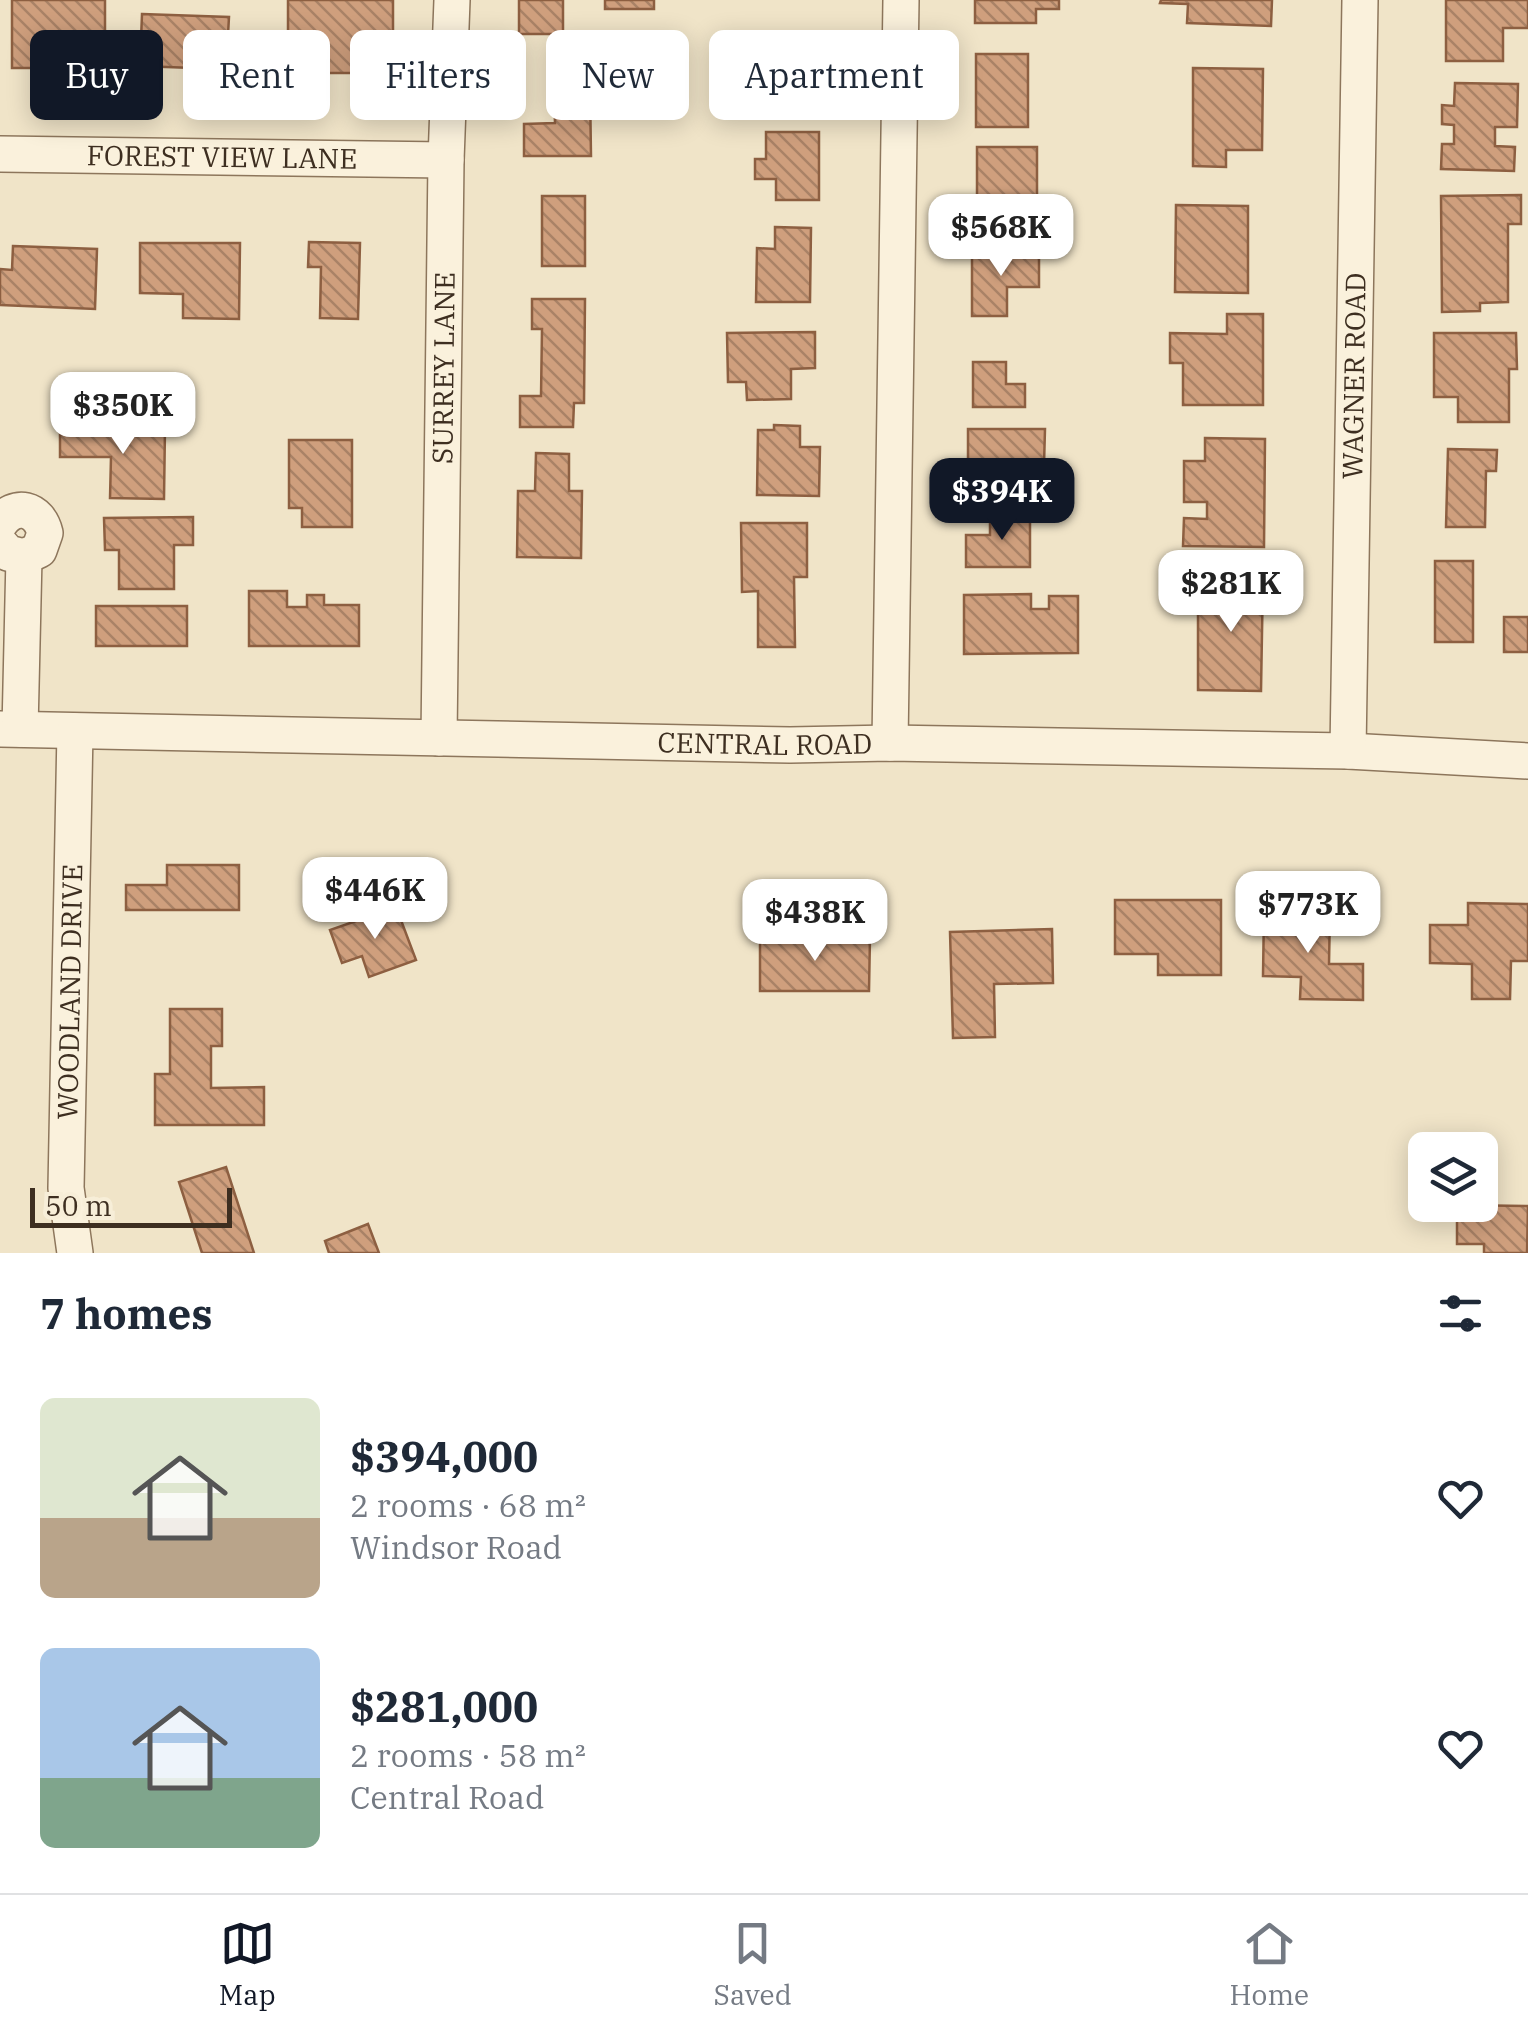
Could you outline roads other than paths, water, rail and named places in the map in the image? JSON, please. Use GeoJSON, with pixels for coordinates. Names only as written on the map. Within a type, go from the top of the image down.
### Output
{"type":"FeatureCollection","features":[{"type":"Feature","properties":{"kind":"street","name":"SURREY LANE"},"geometry":{"type":"LineString","coordinates":[[438,738],[452,0]]}},
{"type":"Feature","properties":{"kind":"street"},"geometry":{"type":"LineString","coordinates":[[890,743],[901,0]]}},
{"type":"Feature","properties":{"kind":"street","name":"WAGNER ROAD"},"geometry":{"type":"LineString","coordinates":[[1348,751],[1360,0]]}},
{"type":"Feature","properties":{"kind":"street","name":"FOREST VIEW LANE"},"geometry":{"type":"LineString","coordinates":[[0,154],[446,160]]}},
{"type":"Feature","properties":{"kind":"street"},"geometry":{"type":"LineString","coordinates":[[0,523],[14,511],[29,511],[39,518],[45,533],[39,550],[12,550],[10,729]]}},
{"type":"Feature","properties":{"kind":"street","name":"CENTRAL ROAD"},"geometry":{"type":"LineString","coordinates":[[10,729],[1348,751],[1528,761]]}},
{"type":"Feature","properties":{"kind":"street","name":"WOODLAND DRIVE"},"geometry":{"type":"LineString","coordinates":[[75,731],[66,1188],[75,1253]]}}]}
